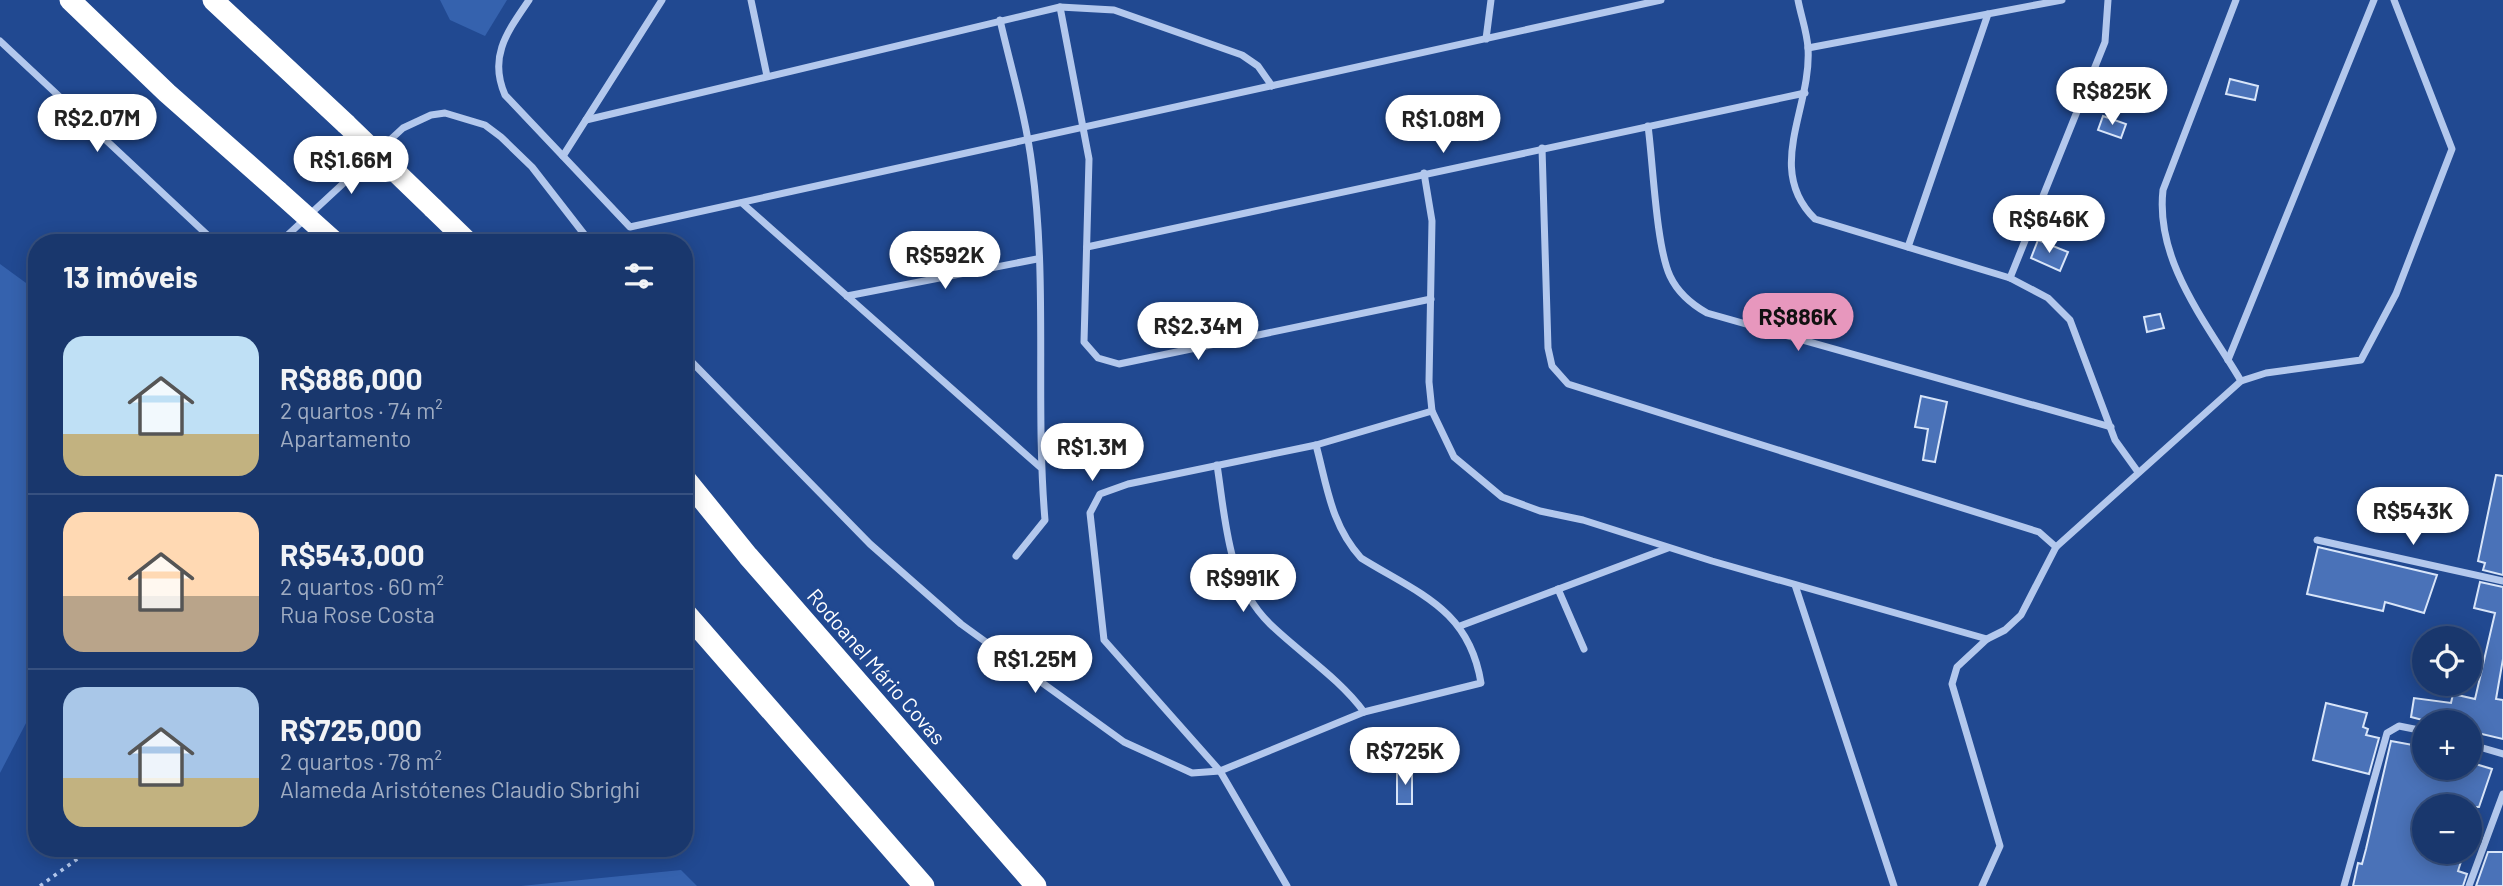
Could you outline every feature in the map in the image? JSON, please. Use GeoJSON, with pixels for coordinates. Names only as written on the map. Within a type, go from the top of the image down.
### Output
{"type":"FeatureCollection","features":[{"type":"Feature","properties":{"kind":"highway"},"geometry":{"type":"LineString","coordinates":[[70,0],[167,93],[325,234]]}},
{"type":"Feature","properties":{"kind":"highway"},"geometry":{"type":"LineString","coordinates":[[213,0],[460,234]]}},
{"type":"Feature","properties":{"kind":"highway","name":"Rodoanel Mário Covas"},"geometry":{"type":"LineString","coordinates":[[693,488],[748,556],[1036,886]]}},
{"type":"Feature","properties":{"kind":"highway"},"geometry":{"type":"LineString","coordinates":[[693,621],[924,886]]}},
{"type":"Feature","properties":{"kind":"street"},"geometry":{"type":"LineString","coordinates":[[529,0],[500,46],[499,78],[505,94],[630,228],[1661,0]]}},
{"type":"Feature","properties":{"kind":"street"},"geometry":{"type":"LineString","coordinates":[[563,156],[662,0]]}},
{"type":"Feature","properties":{"kind":"street"},"geometry":{"type":"LineString","coordinates":[[751,0],[767,76]]}},
{"type":"Feature","properties":{"kind":"street"},"geometry":{"type":"LineString","coordinates":[[1486,39],[1491,0]]}},
{"type":"Feature","properties":{"kind":"street"},"geometry":{"type":"LineString","coordinates":[[1798,0],[1808,48],[1805,93],[1790,156],[1791,180],[1800,202],[1815,219],[2010,278],[2049,298],[2070,320],[2115,440],[2138,472]]}},
{"type":"Feature","properties":{"kind":"street"},"geometry":{"type":"LineString","coordinates":[[1808,48],[2063,0]]}},
{"type":"Feature","properties":{"kind":"street"},"geometry":{"type":"LineString","coordinates":[[2010,278],[2105,42],[2108,0]]}},
{"type":"Feature","properties":{"kind":"street"},"geometry":{"type":"LineString","coordinates":[[2236,0],[2162,190],[2161,205],[2163,235],[2171,261],[2241,381]]}},
{"type":"Feature","properties":{"kind":"street"},"geometry":{"type":"LineString","coordinates":[[2228,360],[2374,0]]}},
{"type":"Feature","properties":{"kind":"street"},"geometry":{"type":"LineString","coordinates":[[1982,886],[2000,846],[1952,684],[1957,667],[1986,639],[2005,630],[2021,615],[2056,547],[2241,381],[2266,373],[2361,360],[2396,294],[2452,149],[2395,0]]}},
{"type":"Feature","properties":{"kind":"street"},"geometry":{"type":"LineString","coordinates":[[586,120],[1060,7],[1114,10],[1242,55],[1258,65],[1272,86]]}},
{"type":"Feature","properties":{"kind":"street"},"geometry":{"type":"LineString","coordinates":[[1060,7],[1090,159],[1084,342],[1098,359],[1119,364],[1431,299]]}},
{"type":"Feature","properties":{"kind":"street"},"geometry":{"type":"LineString","coordinates":[[1908,247],[1988,14]]}},
{"type":"Feature","properties":{"kind":"street"},"geometry":{"type":"LineString","coordinates":[[1000,20],[1032,166],[1037,259],[1040,467],[1045,520],[1016,556]]}},
{"type":"Feature","properties":{"kind":"street"},"geometry":{"type":"LineString","coordinates":[[0,41],[206,234]]}},
{"type":"Feature","properties":{"kind":"street"},"geometry":{"type":"LineString","coordinates":[[1087,247],[1805,93]]}},
{"type":"Feature","properties":{"kind":"street"},"geometry":{"type":"LineString","coordinates":[[289,234],[403,128],[431,115],[445,113],[485,125],[501,137],[532,167],[584,234]]}},
{"type":"Feature","properties":{"kind":"street"},"geometry":{"type":"LineString","coordinates":[[1648,126],[1665,260],[1676,287],[1695,306],[1707,313],[2111,427]]}},
{"type":"Feature","properties":{"kind":"street"},"geometry":{"type":"LineString","coordinates":[[1542,148],[1548,348],[1552,366],[1568,384],[2039,532],[2056,547]]}},
{"type":"Feature","properties":{"kind":"street"},"geometry":{"type":"LineString","coordinates":[[1424,173],[1432,221],[1429,382],[1432,411],[1454,457],[1502,497],[1540,511],[1583,520],[1795,585],[1986,639]]}},
{"type":"Feature","properties":{"kind":"street"},"geometry":{"type":"LineString","coordinates":[[742,203],[1040,467]]}},
{"type":"Feature","properties":{"kind":"street"},"geometry":{"type":"LineString","coordinates":[[847,296],[1037,259]]}},
{"type":"Feature","properties":{"kind":"street"},"geometry":{"type":"LineString","coordinates":[[693,363],[870,544],[961,624],[1124,742],[1192,773],[1220,771],[1364,712],[1481,683],[1477,657],[1460,626],[1441,607],[1361,558],[1350,545],[1333,516],[1316,445]]}},
{"type":"Feature","properties":{"kind":"street"},"geometry":{"type":"LineString","coordinates":[[1287,886],[1220,771],[1104,640],[1088,521],[1092,505],[1100,494],[1128,484],[1316,445],[1432,411]]}},
{"type":"Feature","properties":{"kind":"street"},"geometry":{"type":"LineString","coordinates":[[1217,465],[1230,555],[1249,600],[1272,626],[1353,697],[1364,712]]}},
{"type":"Feature","properties":{"kind":"street"},"geometry":{"type":"LineString","coordinates":[[2317,540],[2503,581]]}},
{"type":"Feature","properties":{"kind":"street"},"geometry":{"type":"LineString","coordinates":[[1460,626],[1669,547]]}},
{"type":"Feature","properties":{"kind":"street"},"geometry":{"type":"LineString","coordinates":[[1795,585],[1894,886]]}},
{"type":"Feature","properties":{"kind":"street"},"geometry":{"type":"LineString","coordinates":[[1558,589],[1584,649]]}},
{"type":"Feature","properties":{"kind":"street"},"geometry":{"type":"LineString","coordinates":[[2344,886],[2388,733],[2399,726],[2412,729]]}},
{"type":"Feature","properties":{"kind":"street"},"geometry":{"type":"LineString","coordinates":[[2482,748],[2503,754]]}},
{"type":"Feature","properties":{"kind":"street"},"geometry":{"type":"LineString","coordinates":[[2469,886],[2503,794]]}},
{"type":"Feature","properties":{"kind":"path"},"geometry":{"type":"LineString","coordinates":[[40,886],[80,857]]}},
{"type":"Feature","properties":{"kind":"shaded area"},"geometry":{"type":"Polygon","coordinates":[[[440,0],[507,0],[485,36],[450,20],[440,0]]]}},
{"type":"Feature","properties":{"kind":"shaded area"},"geometry":{"type":"Polygon","coordinates":[[[0,264],[28,284],[28,719],[0,773],[0,264]]]}},
{"type":"Feature","properties":{"kind":"shaded area"},"geometry":{"type":"Polygon","coordinates":[[[681,870],[697,886],[521,886],[681,870]]]}},
{"type":"Feature","properties":{"kind":"building"},"geometry":{"type":"Polygon","coordinates":[[[2230,79],[2258,86],[2255,100],[2226,94],[2230,79]]]}},
{"type":"Feature","properties":{"kind":"building"},"geometry":{"type":"Polygon","coordinates":[[[2103,116],[2126,124],[2121,138],[2098,130],[2103,116]]]}},
{"type":"Feature","properties":{"kind":"building"},"geometry":{"type":"Polygon","coordinates":[[[2038,240],[2068,252],[2060,271],[2031,258],[2038,240]]]}},
{"type":"Feature","properties":{"kind":"building"},"geometry":{"type":"Polygon","coordinates":[[[2160,314],[2164,328],[2147,332],[2144,317],[2160,314]]]}},
{"type":"Feature","properties":{"kind":"building"},"geometry":{"type":"Polygon","coordinates":[[[1921,396],[1947,402],[1935,462],[1923,460],[1928,429],[1915,427],[1921,396]]]}},
{"type":"Feature","properties":{"kind":"building"},"geometry":{"type":"Polygon","coordinates":[[[2496,475],[2503,476],[2503,575],[2483,570],[2485,563],[2478,561],[2496,475]]]}},
{"type":"Feature","properties":{"kind":"building"},"geometry":{"type":"Polygon","coordinates":[[[2318,547],[2437,575],[2424,613],[2385,602],[2383,611],[2307,594],[2318,547]]]}},
{"type":"Feature","properties":{"kind":"building"},"geometry":{"type":"Polygon","coordinates":[[[2480,582],[2503,587],[2503,659],[2496,699],[2503,700],[2503,739],[2482,734],[2482,710],[2412,710],[2414,698],[2451,703],[2453,696],[2475,699],[2476,696],[2482,696],[2482,669],[2495,613],[2474,608],[2480,582]]]}},
{"type":"Feature","properties":{"kind":"building"},"geometry":{"type":"Polygon","coordinates":[[[2326,703],[2367,713],[2363,727],[2368,729],[2366,735],[2379,738],[2369,774],[2313,760],[2326,703]]]}},
{"type":"Feature","properties":{"kind":"building"},"geometry":{"type":"Polygon","coordinates":[[[2391,741],[2412,745],[2412,780],[2482,780],[2482,766],[2492,769],[2482,798],[2482,794],[2412,794],[2412,864],[2460,864],[2458,871],[2467,874],[2463,886],[2353,886],[2358,863],[2362,864],[2391,741]]]}},
{"type":"Feature","properties":{"kind":"building"},"geometry":{"type":"Polygon","coordinates":[[[1412,769],[1412,804],[1397,804],[1397,771],[1412,769]]]}},
{"type":"Feature","properties":{"kind":"building"},"geometry":{"type":"Polygon","coordinates":[[[2488,852],[2503,852],[2503,886],[2476,886],[2488,852]]]}}]}
